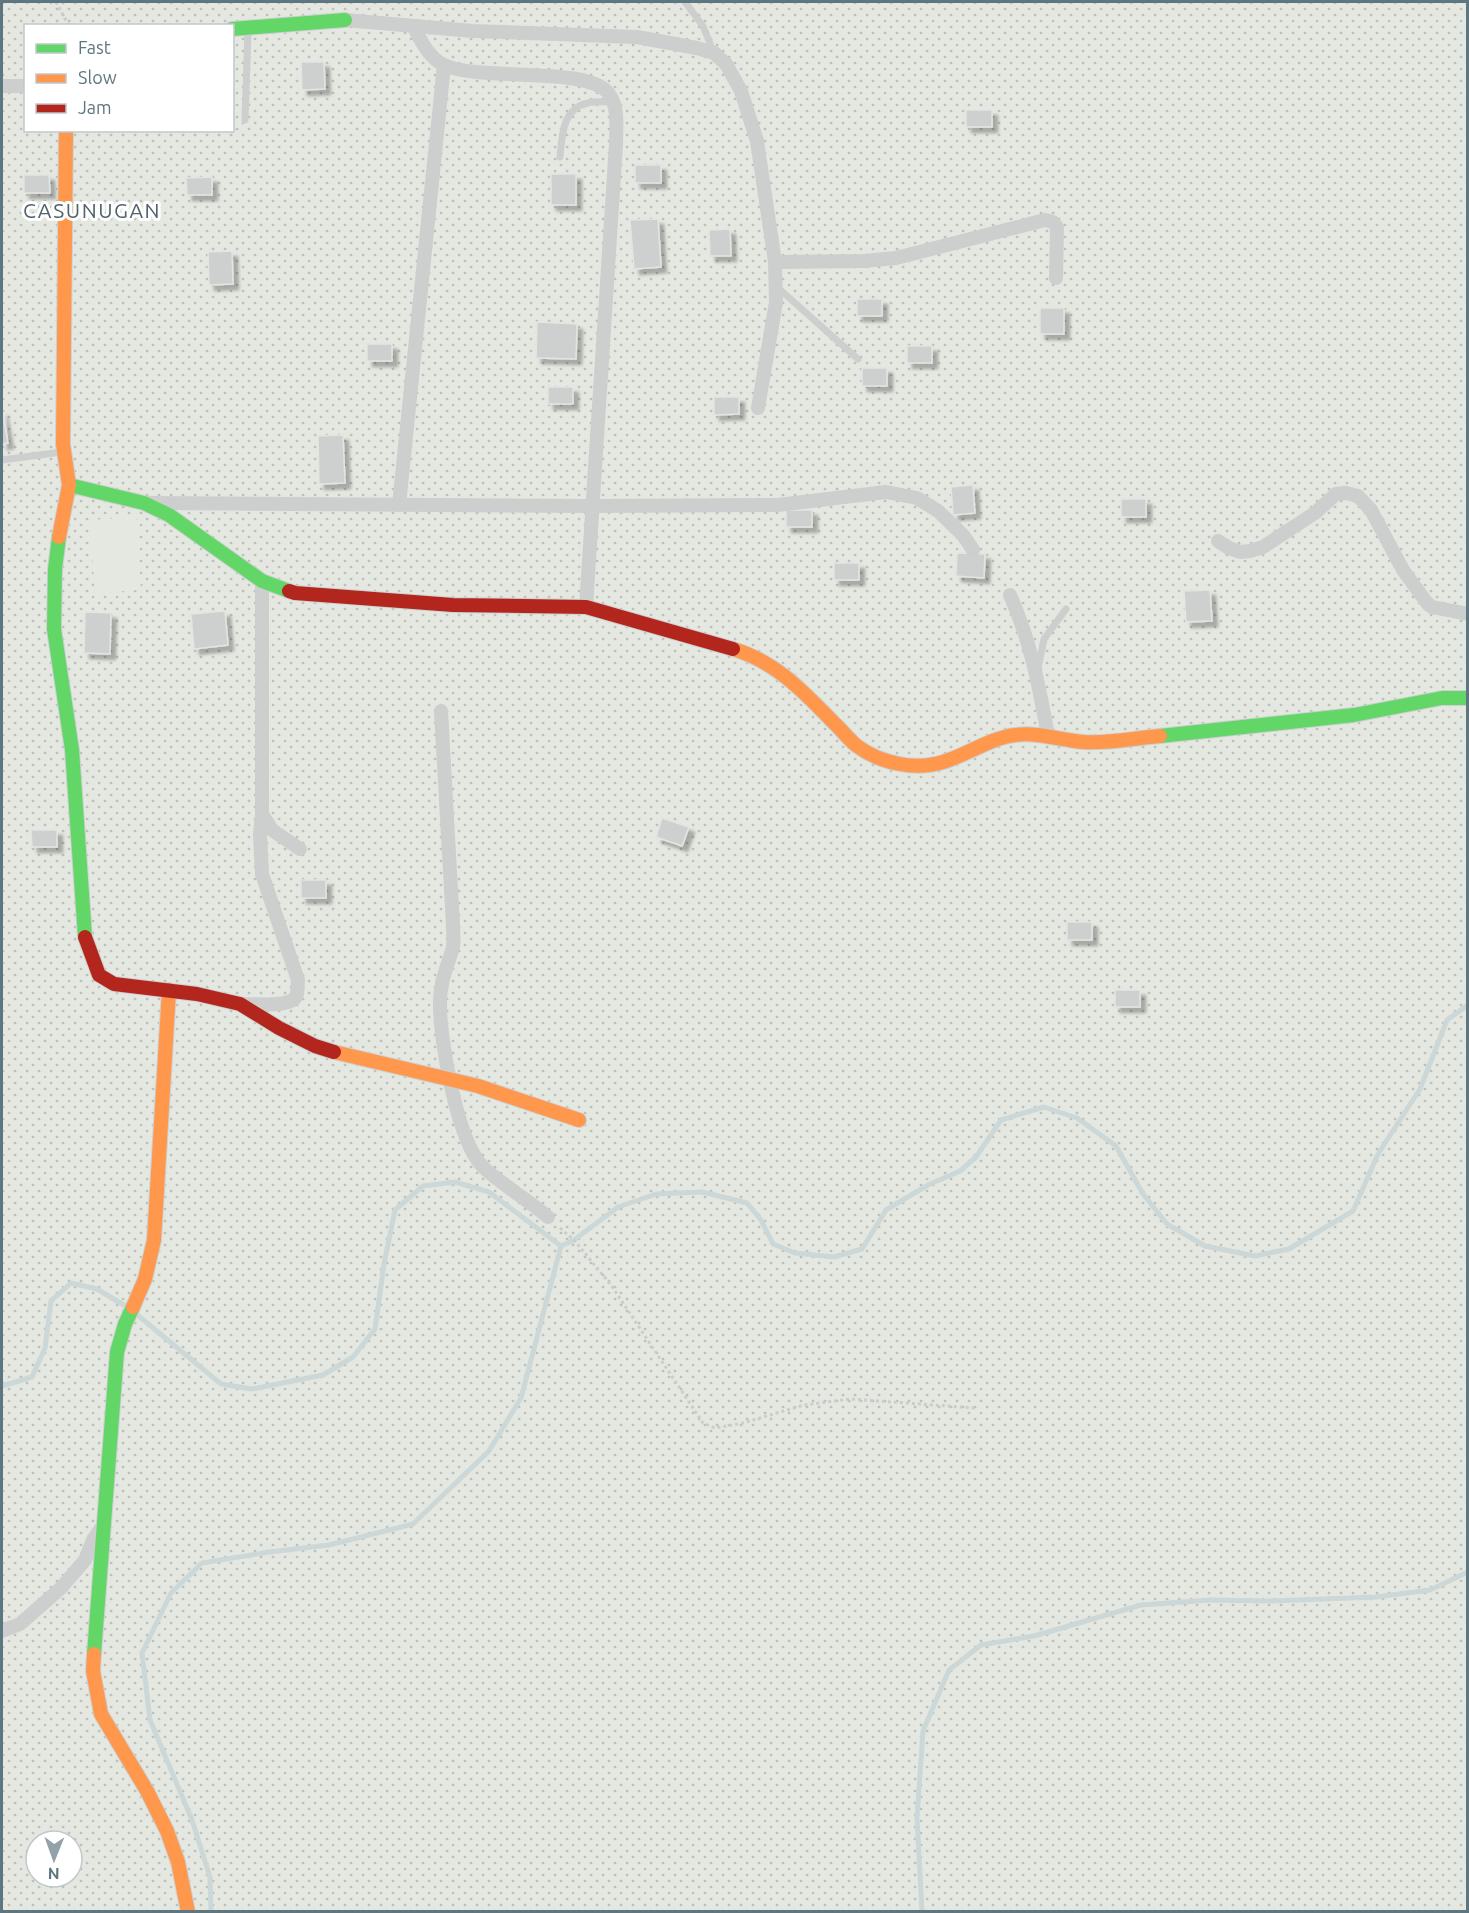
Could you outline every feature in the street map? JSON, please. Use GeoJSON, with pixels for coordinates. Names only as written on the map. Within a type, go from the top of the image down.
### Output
{"type":"FeatureCollection","features":[{"type":"Feature","properties":{"kind":"street"},"geometry":{"type":"LineString","coordinates":[[234,29],[345,20],[413,27],[543,35],[637,37],[714,53],[726,64],[741,91],[757,141],[775,262],[776,302],[758,408]]}},
{"type":"Feature","properties":{"kind":"street"},"geometry":{"type":"LineString","coordinates":[[413,27],[426,50],[444,65],[493,74],[556,76],[591,82],[609,94],[616,114],[616,144],[586,607]]}},
{"type":"Feature","properties":{"kind":"street"},"geometry":{"type":"LineString","coordinates":[[399,505],[444,65]]}},
{"type":"Feature","properties":{"kind":"street"},"geometry":{"type":"LineString","coordinates":[[2,86],[24,86]]}},
{"type":"Feature","properties":{"kind":"street"},"geometry":{"type":"LineString","coordinates":[[66,132],[64,452],[69,485],[59,533],[55,568],[54,629],[72,750],[85,937],[99,975],[114,984],[169,990],[240,1004],[284,1004],[294,999],[297,994],[298,980],[262,874],[260,835],[262,814],[262,581]]}},
{"type":"Feature","properties":{"kind":"street"},"geometry":{"type":"LineString","coordinates":[[775,262],[864,261],[896,258],[1045,220],[1053,222],[1057,227],[1056,278]]}},
{"type":"Feature","properties":{"kind":"street"},"geometry":{"type":"LineString","coordinates":[[69,485],[144,503],[778,505],[886,492],[917,498],[938,511],[963,535],[973,550]]}},
{"type":"Feature","properties":{"kind":"street"},"geometry":{"type":"LineString","coordinates":[[1218,541],[1240,552],[1263,547],[1315,513],[1336,494],[1346,493],[1358,496],[1371,510],[1403,570],[1427,603],[1432,607],[1467,614]]}},
{"type":"Feature","properties":{"kind":"street"},"geometry":{"type":"LineString","coordinates":[[144,503],[177,521],[262,581],[295,593],[453,605],[586,607],[745,652],[773,667],[798,686],[857,746],[887,762],[918,766],[942,763],[1014,735],[1036,734],[1083,742],[1108,741],[1316,720],[1431,700],[1467,698]]}},
{"type":"Feature","properties":{"kind":"street"},"geometry":{"type":"LineString","coordinates":[[1010,595],[1024,625],[1033,657],[1048,736]]}},
{"type":"Feature","properties":{"kind":"street"},"geometry":{"type":"LineString","coordinates":[[441,711],[453,925],[453,947],[447,963],[440,1000],[441,1034],[461,1124],[472,1150],[482,1165],[548,1217]]}},
{"type":"Feature","properties":{"kind":"street"},"geometry":{"type":"LineString","coordinates":[[262,814],[272,830],[300,849]]}},
{"type":"Feature","properties":{"kind":"street"},"geometry":{"type":"LineString","coordinates":[[169,990],[154,1240],[145,1279],[125,1324],[117,1352],[93,1671],[101,1714],[147,1791],[167,1831],[178,1862],[188,1911]]}},
{"type":"Feature","properties":{"kind":"street"},"geometry":{"type":"LineString","coordinates":[[240,1004],[279,1028],[315,1046],[348,1057],[478,1086],[579,1120]]}},
{"type":"Feature","properties":{"kind":"street"},"geometry":{"type":"LineString","coordinates":[[2,1631],[20,1624],[61,1588],[85,1560],[94,1538],[103,1526]]}},
{"type":"Feature","properties":{"kind":"lane"},"geometry":{"type":"LineString","coordinates":[[685,2],[703,26],[714,53]]}},
{"type":"Feature","properties":{"kind":"lane"},"geometry":{"type":"LineString","coordinates":[[245,120],[248,28]]}},
{"type":"Feature","properties":{"kind":"lane"},"geometry":{"type":"LineString","coordinates":[[560,157],[563,125],[570,116],[587,103],[612,102]]}},
{"type":"Feature","properties":{"kind":"lane"},"geometry":{"type":"LineString","coordinates":[[775,285],[858,359]]}},
{"type":"Feature","properties":{"kind":"lane"},"geometry":{"type":"LineString","coordinates":[[2,460],[64,452]]}},
{"type":"Feature","properties":{"kind":"lane"},"geometry":{"type":"LineString","coordinates":[[1036,675],[1044,639],[1066,609]]}},
{"type":"Feature","properties":{"kind":"path"},"geometry":{"type":"LineString","coordinates":[[56,2],[68,24]]}},
{"type":"Feature","properties":{"kind":"path"},"geometry":{"type":"LineString","coordinates":[[548,1217],[574,1240],[611,1285],[703,1423],[715,1428],[743,1423],[804,1405],[850,1399],[904,1401],[975,1408]]}},
{"type":"Feature","properties":{"kind":"shaded area"},"geometry":{"type":"Polygon","coordinates":[[[2,2],[1467,2],[1467,1911],[2,1911],[2,2]]]}},
{"type":"Feature","properties":{"kind":"shaded area"},"geometry":{"type":"Polygon","coordinates":[[[136,517],[141,590],[95,593],[89,520],[136,517]]]}},
{"type":"Feature","properties":{"kind":"building"},"geometry":{"type":"Polygon","coordinates":[[[301,62],[324,62],[325,89],[302,90],[301,62]]]}},
{"type":"Feature","properties":{"kind":"building"},"geometry":{"type":"Polygon","coordinates":[[[966,110],[992,110],[992,127],[966,127],[966,110]]]}},
{"type":"Feature","properties":{"kind":"building"},"geometry":{"type":"Polygon","coordinates":[[[635,165],[661,165],[661,183],[635,183],[635,165]]]}},
{"type":"Feature","properties":{"kind":"building"},"geometry":{"type":"Polygon","coordinates":[[[551,174],[576,174],[576,205],[551,205],[551,174]]]}},
{"type":"Feature","properties":{"kind":"building"},"geometry":{"type":"Polygon","coordinates":[[[24,175],[49,175],[50,193],[24,193],[24,175]]]}},
{"type":"Feature","properties":{"kind":"building"},"geometry":{"type":"Polygon","coordinates":[[[212,177],[212,195],[187,195],[186,178],[212,177]]]}},
{"type":"Feature","properties":{"kind":"building"},"geometry":{"type":"Polygon","coordinates":[[[658,219],[661,267],[634,269],[630,220],[658,219]]]}},
{"type":"Feature","properties":{"kind":"building"},"geometry":{"type":"Polygon","coordinates":[[[730,229],[731,256],[710,256],[709,230],[730,229]]]}},
{"type":"Feature","properties":{"kind":"building"},"geometry":{"type":"Polygon","coordinates":[[[232,251],[233,284],[209,285],[208,252],[232,251]]]}},
{"type":"Feature","properties":{"kind":"building"},"geometry":{"type":"Polygon","coordinates":[[[857,299],[882,299],[882,316],[857,316],[857,299]]]}},
{"type":"Feature","properties":{"kind":"building"},"geometry":{"type":"Polygon","coordinates":[[[1040,308],[1064,308],[1064,334],[1040,334],[1040,308]]]}},
{"type":"Feature","properties":{"kind":"building"},"geometry":{"type":"Polygon","coordinates":[[[537,322],[577,324],[576,359],[536,358],[537,322]]]}},
{"type":"Feature","properties":{"kind":"building"},"geometry":{"type":"Polygon","coordinates":[[[367,344],[392,344],[392,361],[367,361],[367,344]]]}},
{"type":"Feature","properties":{"kind":"building"},"geometry":{"type":"Polygon","coordinates":[[[907,346],[932,346],[932,363],[907,363],[907,346]]]}},
{"type":"Feature","properties":{"kind":"building"},"geometry":{"type":"Polygon","coordinates":[[[862,368],[887,368],[887,386],[862,386],[862,368]]]}},
{"type":"Feature","properties":{"kind":"building"},"geometry":{"type":"Polygon","coordinates":[[[548,387],[573,387],[573,404],[548,404],[548,387]]]}},
{"type":"Feature","properties":{"kind":"building"},"geometry":{"type":"Polygon","coordinates":[[[714,397],[739,397],[739,414],[714,415],[714,397]]]}},
{"type":"Feature","properties":{"kind":"building"},"geometry":{"type":"Polygon","coordinates":[[[2,410],[8,443],[2,444],[2,410]]]}},
{"type":"Feature","properties":{"kind":"building"},"geometry":{"type":"Polygon","coordinates":[[[343,435],[345,483],[319,484],[318,436],[343,435]]]}},
{"type":"Feature","properties":{"kind":"building"},"geometry":{"type":"Polygon","coordinates":[[[973,485],[975,513],[953,515],[951,487],[973,485]]]}},
{"type":"Feature","properties":{"kind":"building"},"geometry":{"type":"Polygon","coordinates":[[[1121,499],[1146,499],[1146,517],[1121,517],[1121,499]]]}},
{"type":"Feature","properties":{"kind":"building"},"geometry":{"type":"Polygon","coordinates":[[[786,510],[812,510],[812,527],[786,527],[786,510]]]}},
{"type":"Feature","properties":{"kind":"building"},"geometry":{"type":"Polygon","coordinates":[[[957,553],[985,554],[984,578],[956,576],[957,553]]]}},
{"type":"Feature","properties":{"kind":"building"},"geometry":{"type":"Polygon","coordinates":[[[834,563],[859,563],[859,580],[834,580],[834,563]]]}},
{"type":"Feature","properties":{"kind":"building"},"geometry":{"type":"Polygon","coordinates":[[[1210,590],[1212,621],[1186,622],[1184,591],[1210,590]]]}},
{"type":"Feature","properties":{"kind":"building"},"geometry":{"type":"Polygon","coordinates":[[[225,611],[228,645],[194,649],[191,614],[225,611]]]}},
{"type":"Feature","properties":{"kind":"building"},"geometry":{"type":"Polygon","coordinates":[[[85,612],[111,613],[110,654],[84,653],[85,612]]]}},
{"type":"Feature","properties":{"kind":"building"},"geometry":{"type":"Polygon","coordinates":[[[662,818],[689,827],[682,846],[656,837],[662,818]]]}},
{"type":"Feature","properties":{"kind":"building"},"geometry":{"type":"Polygon","coordinates":[[[31,830],[57,830],[57,847],[32,847],[31,830]]]}},
{"type":"Feature","properties":{"kind":"building"},"geometry":{"type":"Polygon","coordinates":[[[301,880],[326,880],[326,898],[301,898],[301,880]]]}},
{"type":"Feature","properties":{"kind":"building"},"geometry":{"type":"Polygon","coordinates":[[[1067,922],[1092,922],[1092,940],[1067,940],[1067,922]]]}},
{"type":"Feature","properties":{"kind":"building"},"geometry":{"type":"Polygon","coordinates":[[[1115,990],[1140,990],[1140,1007],[1115,1007],[1115,990]]]}},
{"type":"Feature","properties":{"kind":"waterway"},"geometry":{"type":"LineString","coordinates":[[561,1246],[574,1240],[618,1207],[656,1194],[702,1192],[747,1203],[761,1220],[773,1244],[795,1253],[834,1257],[862,1249],[886,1210],[928,1185],[960,1171],[976,1157],[1001,1120],[1044,1107],[1077,1118],[1116,1146],[1143,1194],[1167,1224],[1205,1246],[1255,1256],[1289,1249],[1353,1211],[1378,1154],[1420,1089],[1447,1020],[1468,1005]]}},
{"type":"Feature","properties":{"kind":"waterway"},"geometry":{"type":"LineString","coordinates":[[135,1313],[221,1384],[252,1389],[323,1375],[353,1357],[375,1329],[384,1264],[395,1210],[423,1186],[455,1182],[489,1192],[561,1246]]}},
{"type":"Feature","properties":{"kind":"waterway"},"geometry":{"type":"LineString","coordinates":[[211,1912],[210,1877],[192,1820],[150,1720],[142,1653],[171,1593],[202,1563],[329,1545],[413,1524],[489,1451],[521,1398],[561,1246]]}},
{"type":"Feature","properties":{"kind":"waterway"},"geometry":{"type":"LineString","coordinates":[[2,1386],[32,1377],[45,1348],[51,1301],[71,1283],[97,1289],[127,1307]]}},
{"type":"Feature","properties":{"kind":"waterway"},"geometry":{"type":"LineString","coordinates":[[922,1912],[917,1818],[923,1731],[949,1670],[981,1645],[1034,1636],[1141,1605],[1211,1600],[1270,1601],[1376,1597],[1430,1590],[1468,1572]]}},
{"type":"Feature","properties":{"kind":"traffic: fast"},"geometry":{"type":"LineString","coordinates":[[234,29],[345,20]]}},
{"type":"Feature","properties":{"kind":"traffic: fast"},"geometry":{"type":"LineString","coordinates":[[69,485],[144,503],[169,515],[262,581],[289,591]]}},
{"type":"Feature","properties":{"kind":"traffic: fast"},"geometry":{"type":"LineString","coordinates":[[59,537],[55,569],[54,629],[72,750],[85,937]]}},
{"type":"Feature","properties":{"kind":"traffic: fast"},"geometry":{"type":"LineString","coordinates":[[1160,736],[1354,715],[1442,698],[1468,698]]}},
{"type":"Feature","properties":{"kind":"traffic: fast"},"geometry":{"type":"LineString","coordinates":[[94,1654],[117,1352],[125,1324],[133,1307]]}},
{"type":"Feature","properties":{"kind":"traffic: slow"},"geometry":{"type":"LineString","coordinates":[[59,537],[69,485],[63,444],[66,132]]}},
{"type":"Feature","properties":{"kind":"traffic: slow"},"geometry":{"type":"LineString","coordinates":[[733,649],[762,661],[788,679],[857,746],[876,757],[898,764],[932,765],[1015,735],[1092,742],[1160,736]]}},
{"type":"Feature","properties":{"kind":"traffic: slow"},"geometry":{"type":"LineString","coordinates":[[133,1307],[145,1279],[154,1240],[169,990]]}},
{"type":"Feature","properties":{"kind":"traffic: slow"},"geometry":{"type":"LineString","coordinates":[[334,1052],[478,1086],[579,1120]]}},
{"type":"Feature","properties":{"kind":"traffic: slow"},"geometry":{"type":"LineString","coordinates":[[94,1654],[93,1671],[101,1714],[147,1791],[167,1831],[178,1862],[188,1912]]}},
{"type":"Feature","properties":{"kind":"traffic: jam"},"geometry":{"type":"LineString","coordinates":[[289,591],[453,605],[586,607],[733,649]]}},
{"type":"Feature","properties":{"kind":"traffic: jam"},"geometry":{"type":"LineString","coordinates":[[85,937],[99,975],[114,984],[197,994],[240,1004],[279,1028],[315,1046],[334,1052]]}},
{"type":"Feature","properties":{"kind":"district","name":"CASUNUGAN"},"geometry":{"type":"Point","coordinates":[92,210]}}]}
